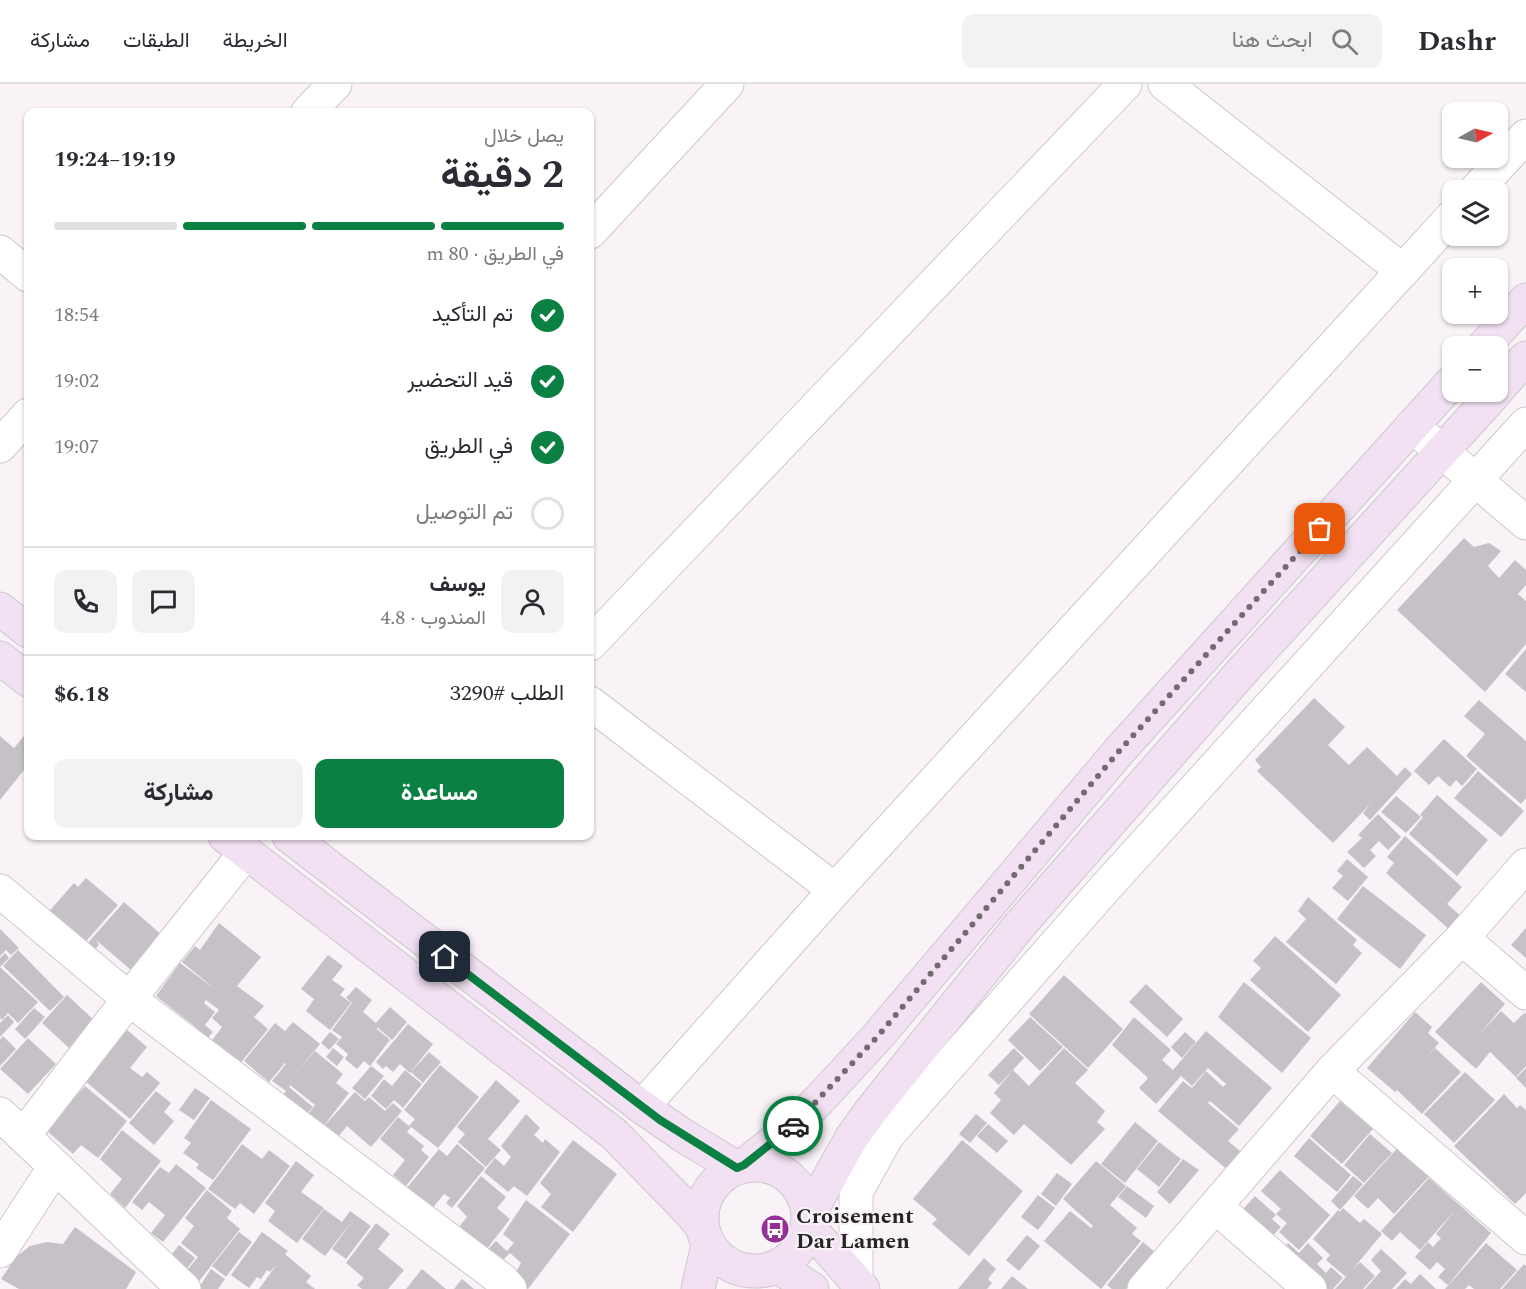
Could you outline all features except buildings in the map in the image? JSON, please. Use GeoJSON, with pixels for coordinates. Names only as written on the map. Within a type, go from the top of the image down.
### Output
{"type":"FeatureCollection","features":[{"type":"Feature","properties":{"kind":"street"},"geometry":{"type":"LineString","coordinates":[[312,108],[335,84]]}},
{"type":"Feature","properties":{"kind":"street"},"geometry":{"type":"LineString","coordinates":[[594,228],[728,84]]}},
{"type":"Feature","properties":{"kind":"street"},"geometry":{"type":"LineString","coordinates":[[594,640],[1125,84]]}},
{"type":"Feature","properties":{"kind":"street"},"geometry":{"type":"LineString","coordinates":[[1165,84],[1403,271]]}},
{"type":"Feature","properties":{"kind":"street"},"geometry":{"type":"LineString","coordinates":[[1485,180],[1526,136]]}},
{"type":"Feature","properties":{"kind":"street"},"geometry":{"type":"LineString","coordinates":[[642,1107],[834,890],[1442,228]]}},
{"type":"Feature","properties":{"kind":"street"},"geometry":{"type":"LineString","coordinates":[[0,252],[24,272]]}},
{"type":"Feature","properties":{"kind":"street"},"geometry":{"type":"LineString","coordinates":[[1493,336],[1526,300]]}},
{"type":"Feature","properties":{"kind":"street"},"geometry":{"type":"LineString","coordinates":[[1508,378],[1526,358]]}},
{"type":"Feature","properties":{"kind":"street"},"geometry":{"type":"LineString","coordinates":[[698,1289],[705,1236],[702,1213],[705,1198],[713,1185],[724,1175],[741,1167],[794,1124],[878,1036],[1120,750],[1442,393]]}},
{"type":"Feature","properties":{"kind":"street"},"geometry":{"type":"LineString","coordinates":[[769,1275],[794,1255],[802,1244],[808,1221],[852,1137],[1019,926],[1245,668],[1487,402]]}},
{"type":"Feature","properties":{"kind":"street"},"geometry":{"type":"LineString","coordinates":[[0,446],[24,419]]}},
{"type":"Feature","properties":{"kind":"street"},"geometry":{"type":"LineString","coordinates":[[859,1285],[856,1192],[888,1136],[1106,887],[1526,424]]}},
{"type":"Feature","properties":{"kind":"street"},"geometry":{"type":"LineString","coordinates":[[1412,426],[1526,523]]}},
{"type":"Feature","properties":{"kind":"street"},"geometry":{"type":"LineString","coordinates":[[0,609],[24,629]]}},
{"type":"Feature","properties":{"kind":"street"},"geometry":{"type":"LineString","coordinates":[[0,658],[24,677]]}},
{"type":"Feature","properties":{"kind":"street"},"geometry":{"type":"LineString","coordinates":[[594,706],[834,890]]}},
{"type":"Feature","properties":{"kind":"street"},"geometry":{"type":"LineString","coordinates":[[294,840],[642,1107],[684,1136],[741,1167],[763,1165],[780,1171],[795,1183],[804,1198],[808,1221],[859,1285]]}},
{"type":"Feature","properties":{"kind":"street"},"geometry":{"type":"LineString","coordinates":[[184,1289],[11,1125],[129,999],[235,844],[614,1134],[690,1212],[720,1258],[735,1268],[769,1275],[812,1289]]}},
{"type":"Feature","properties":{"kind":"street"},"geometry":{"type":"LineString","coordinates":[[1144,1289],[1332,1071],[1462,938],[1526,866]]}},
{"type":"Feature","properties":{"kind":"street"},"geometry":{"type":"LineString","coordinates":[[0,891],[129,999],[502,1280],[510,1289]]}},
{"type":"Feature","properties":{"kind":"street"},"geometry":{"type":"LineString","coordinates":[[1462,938],[1526,993]]}},
{"type":"Feature","properties":{"kind":"street"},"geometry":{"type":"LineString","coordinates":[[1332,1071],[1526,1238]]}},
{"type":"Feature","properties":{"kind":"street"},"geometry":{"type":"LineString","coordinates":[[0,1251],[54,1168]]}},
{"type":"Feature","properties":{"kind":"street"},"geometry":{"type":"LineString","coordinates":[[1216,1207],[1310,1289]]}},
{"type":"Feature","properties":{"kind":"way so far"},"geometry":{"type":"LineString","coordinates":[[793,1126],[878,1036],[1120,750],[1320,529]]}},
{"type":"Feature","properties":{"kind":"place","name":"Croisement Dar Lamen"},"geometry":{"type":"Point","coordinates":[775,1229]}},
{"type":"Feature","properties":{"kind":"route"},"geometry":{"type":"LineString","coordinates":[[445,957],[660,1120],[737,1168],[744,1165],[793,1126]]}}]}
